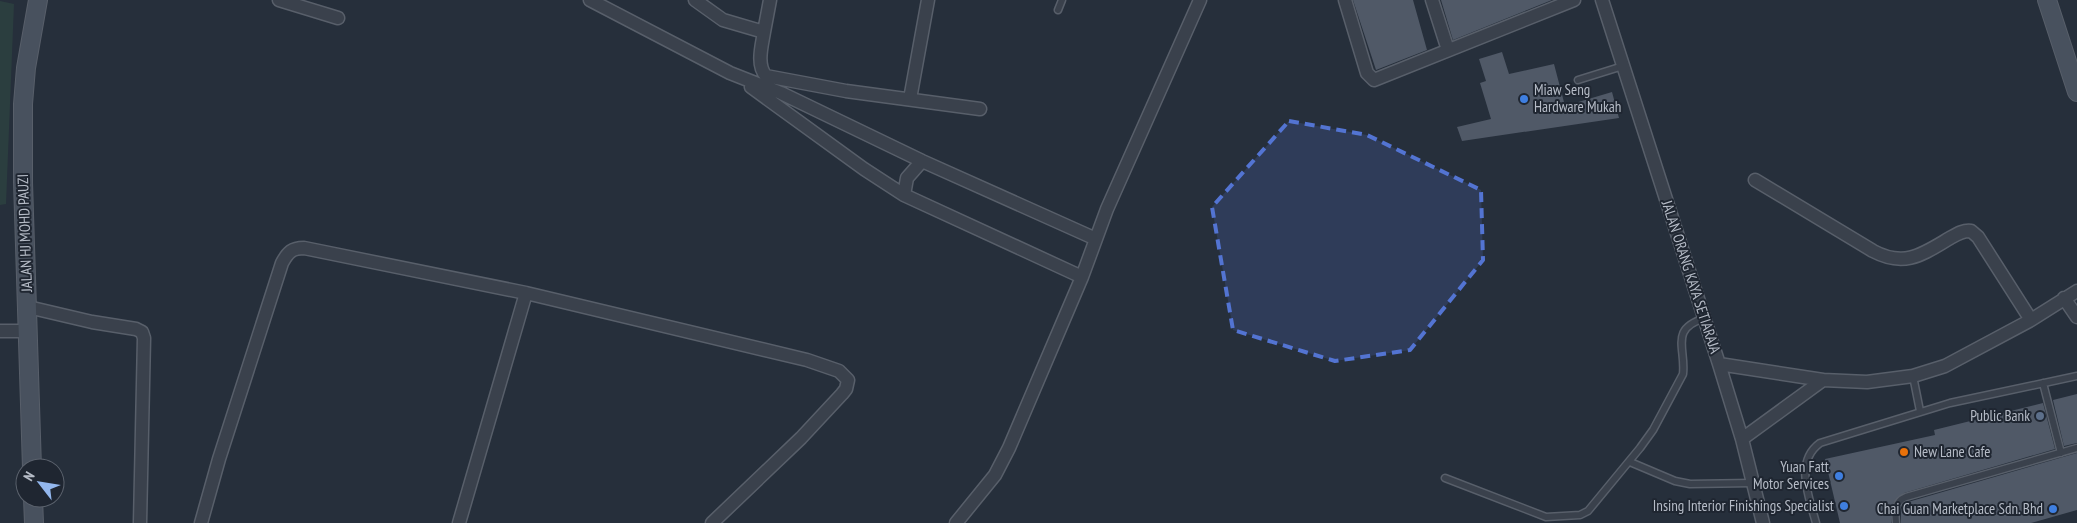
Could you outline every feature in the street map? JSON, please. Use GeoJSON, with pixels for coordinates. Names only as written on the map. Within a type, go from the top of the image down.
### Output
{"type":"FeatureCollection","features":[{"type":"Feature","properties":{"kind":"street","name":"JALAN HJ MOHD PAUZI"},"geometry":{"type":"LineString","coordinates":[[32,458],[23,182],[23,104],[26,68],[38,0]]}},
{"type":"Feature","properties":{"kind":"street"},"geometry":{"type":"LineString","coordinates":[[280,0],[338,18]]}},
{"type":"Feature","properties":{"kind":"street"},"geometry":{"type":"LineString","coordinates":[[590,0],[730,73],[781,93],[922,161],[1096,239]]}},
{"type":"Feature","properties":{"kind":"street"},"geometry":{"type":"LineString","coordinates":[[695,0],[722,20],[764,32]]}},
{"type":"Feature","properties":{"kind":"street"},"geometry":{"type":"LineString","coordinates":[[770,0],[760,63],[766,76],[846,90],[980,109]]}},
{"type":"Feature","properties":{"kind":"street"},"geometry":{"type":"LineString","coordinates":[[910,99],[928,0]]}},
{"type":"Feature","properties":{"kind":"street"},"geometry":{"type":"LineString","coordinates":[[956,523],[990,481],[1004,460],[1082,277],[1096,239],[1200,0]]}},
{"type":"Feature","properties":{"kind":"street"},"geometry":{"type":"LineString","coordinates":[[1345,0],[1367,73],[1374,80],[1574,0]]}},
{"type":"Feature","properties":{"kind":"street"},"geometry":{"type":"LineString","coordinates":[[1432,0],[1448,50]]}},
{"type":"Feature","properties":{"kind":"street","name":"JALAN ORANG KAYA SETIARAJA"},"geometry":{"type":"LineString","coordinates":[[1602,0],[1719,364],[1822,380],[1867,382],[1912,376],[1945,366],[2031,320],[2077,291]]}},
{"type":"Feature","properties":{"kind":"street"},"geometry":{"type":"LineString","coordinates":[[2047,0],[2077,92]]}},
{"type":"Feature","properties":{"kind":"street"},"geometry":{"type":"LineString","coordinates":[[730,73],[781,107],[864,169],[904,194],[1082,277]]}},
{"type":"Feature","properties":{"kind":"street"},"geometry":{"type":"LineString","coordinates":[[904,194],[907,178],[922,161]]}},
{"type":"Feature","properties":{"kind":"street"},"geometry":{"type":"LineString","coordinates":[[1755,180],[1885,256],[1919,257],[1960,232],[1971,231],[1978,237],[2031,320]]}},
{"type":"Feature","properties":{"kind":"street"},"geometry":{"type":"LineString","coordinates":[[201,523],[282,263],[294,248],[314,249],[526,293],[818,363],[839,372],[848,380],[846,389],[824,414],[712,523]]}},
{"type":"Feature","properties":{"kind":"street"},"geometry":{"type":"LineString","coordinates":[[459,523],[526,293]]}},
{"type":"Feature","properties":{"kind":"street"},"geometry":{"type":"LineString","coordinates":[[2064,298],[2077,317]]}},
{"type":"Feature","properties":{"kind":"street"},"geometry":{"type":"LineString","coordinates":[[28,307],[92,322],[136,329],[142,332],[144,338],[140,523]]}},
{"type":"Feature","properties":{"kind":"street"},"geometry":{"type":"LineString","coordinates":[[0,331],[29,332]]}},
{"type":"Feature","properties":{"kind":"street"},"geometry":{"type":"LineString","coordinates":[[1719,364],[1742,440],[1763,523]]}},
{"type":"Feature","properties":{"kind":"street"},"geometry":{"type":"LineString","coordinates":[[1742,440],[1822,380]]}},
{"type":"Feature","properties":{"kind":"street"},"geometry":{"type":"LineString","coordinates":[[33,508],[34,523]]}},
{"type":"Feature","properties":{"kind":"lane"},"geometry":{"type":"LineString","coordinates":[[1058,10],[1062,0]]}},
{"type":"Feature","properties":{"kind":"lane"},"geometry":{"type":"LineString","coordinates":[[1578,80],[1623,66]]}},
{"type":"Feature","properties":{"kind":"lane"},"geometry":{"type":"LineString","coordinates":[[1445,478],[1546,517],[1572,517],[1588,511],[1630,462],[1654,430],[1678,385],[1684,364],[1680,344],[1681,335],[1690,324],[1704,318]]}},
{"type":"Feature","properties":{"kind":"lane"},"geometry":{"type":"LineString","coordinates":[[1912,376],[1920,411]]}},
{"type":"Feature","properties":{"kind":"lane"},"geometry":{"type":"LineString","coordinates":[[1816,523],[1806,487],[1805,473],[1813,448],[1833,438],[1920,411],[2077,376]]}},
{"type":"Feature","properties":{"kind":"lane"},"geometry":{"type":"LineString","coordinates":[[2042,383],[2061,453]]}},
{"type":"Feature","properties":{"kind":"lane"},"geometry":{"type":"LineString","coordinates":[[1896,523],[1895,511],[1901,499],[2077,448]]}},
{"type":"Feature","properties":{"kind":"lane"},"geometry":{"type":"LineString","coordinates":[[1630,462],[1675,481],[1690,484],[1752,483]]}},
{"type":"Feature","properties":{"kind":"highlighted area"},"geometry":{"type":"Polygon","coordinates":[[[1289,121],[1367,135],[1481,190],[1483,260],[1410,350],[1335,361],[1233,330],[1212,207],[1289,121]]]}},
{"type":"Feature","properties":{"kind":"shaded area"},"geometry":{"type":"Polygon","coordinates":[[[0,1],[14,4],[6,204],[0,205],[0,1]]]}},
{"type":"Feature","properties":{"kind":"building"},"geometry":{"type":"Polygon","coordinates":[[[1353,0],[1413,0],[1427,50],[1376,70],[1353,0]]]}},
{"type":"Feature","properties":{"kind":"building"},"geometry":{"type":"Polygon","coordinates":[[[1441,0],[1552,0],[1453,40],[1441,0]]]}},
{"type":"Feature","properties":{"kind":"building","name":"Miaw Seng Hardware Mukah"},"geometry":{"type":"Polygon","coordinates":[[[1502,52],[1509,74],[1554,64],[1565,106],[1612,92],[1619,118],[1462,141],[1457,127],[1491,119],[1480,83],[1486,81],[1479,59],[1502,52]]]}},
{"type":"Feature","properties":{"kind":"building"},"geometry":{"type":"Polygon","coordinates":[[[2077,394],[2077,443],[2064,446],[2053,400],[2077,394]]]}},
{"type":"Feature","properties":{"kind":"building"},"geometry":{"type":"Polygon","coordinates":[[[2043,403],[2055,449],[1904,493],[1893,503],[1891,523],[1840,523],[1825,459],[1935,435],[1934,430],[2043,403]]]}},
{"type":"Feature","properties":{"kind":"building"},"geometry":{"type":"Polygon","coordinates":[[[2077,453],[2077,510],[2031,523],[1901,523],[1901,509],[1908,502],[2077,453]]]}},
{"type":"Feature","properties":{"kind":"place","name":"Miaw Seng Hardware Mukah"},"geometry":{"type":"Point","coordinates":[1524,99]}},
{"type":"Feature","properties":{"kind":"place","name":"Public Bank"},"geometry":{"type":"Point","coordinates":[2040,416]}},
{"type":"Feature","properties":{"kind":"place","name":"New Lane Cafe"},"geometry":{"type":"Point","coordinates":[1904,452]}},
{"type":"Feature","properties":{"kind":"place","name":"Yuan Fatt Motor Services"},"geometry":{"type":"Point","coordinates":[1839,476]}},
{"type":"Feature","properties":{"kind":"place","name":"Insing Interior Finishings Specialist"},"geometry":{"type":"Point","coordinates":[1844,506]}},
{"type":"Feature","properties":{"kind":"place","name":"Chai Guan Marketplace Sdn. Bhd"},"geometry":{"type":"Point","coordinates":[2053,509]}}]}
